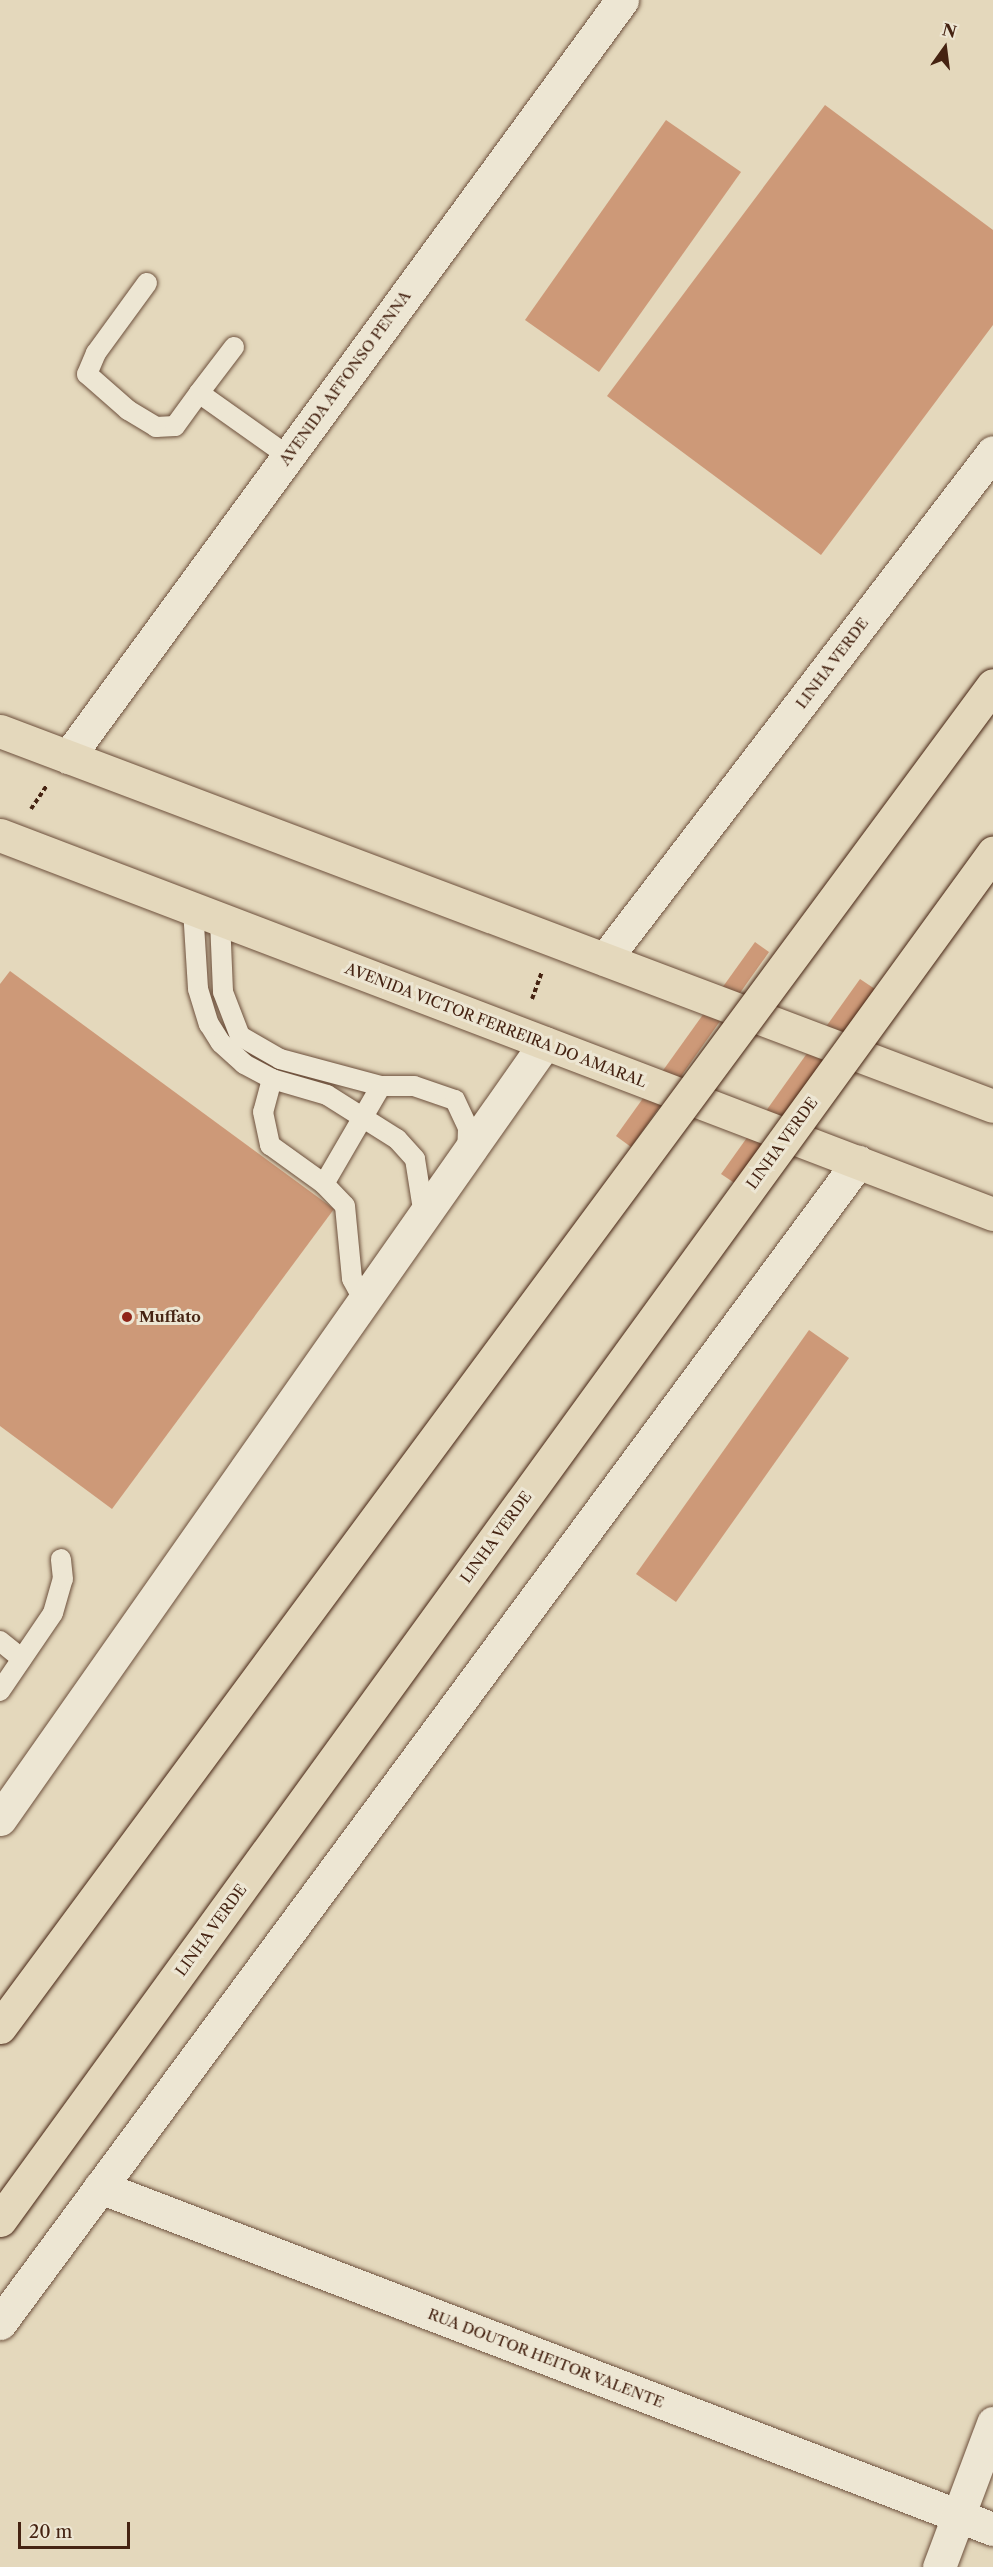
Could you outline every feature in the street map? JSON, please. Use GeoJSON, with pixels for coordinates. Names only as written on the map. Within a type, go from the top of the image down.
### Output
{"type":"FeatureCollection","features":[{"type":"Feature","properties":{"kind":"highway"},"geometry":{"type":"LineString","coordinates":[[0,2027],[993,685]]}},
{"type":"Feature","properties":{"kind":"highway"},"geometry":{"type":"LineString","coordinates":[[0,731],[993,1106]]}},
{"type":"Feature","properties":{"kind":"highway","name":"AVENIDA VICTOR FERREIRA DO AMARAL"},"geometry":{"type":"LineString","coordinates":[[3,842],[206,914],[993,1214]]}},
{"type":"Feature","properties":{"kind":"highway","name":"LINHA VERDE"},"geometry":{"type":"LineString","coordinates":[[0,2220],[993,853]]}},
{"type":"Feature","properties":{"kind":"main road","name":"AVENIDA AFFONSO PENNA"},"geometry":{"type":"LineString","coordinates":[[68,757],[622,0]]}},
{"type":"Feature","properties":{"kind":"main road","name":"LINHA VERDE"},"geometry":{"type":"LineString","coordinates":[[605,959],[993,452]]}},
{"type":"Feature","properties":{"kind":"main road"},"geometry":{"type":"LineString","coordinates":[[0,1820],[467,1155],[532,1038]]}},
{"type":"Feature","properties":{"kind":"main road"},"geometry":{"type":"LineString","coordinates":[[0,2323],[858,1162]]}},
{"type":"Feature","properties":{"kind":"main road","name":"RUA DOUTOR HEITOR VALENTE"},"geometry":{"type":"LineString","coordinates":[[100,2187],[993,2529]]}},
{"type":"Feature","properties":{"kind":"main road"},"geometry":{"type":"LineString","coordinates":[[939,2567],[993,2423]]}},
{"type":"Feature","properties":{"kind":"lane"},"geometry":{"type":"LineString","coordinates":[[147,283],[96,353],[87,374],[128,410],[156,427],[175,426],[234,347]]}},
{"type":"Feature","properties":{"kind":"lane"},"geometry":{"type":"LineString","coordinates":[[200,393],[288,456]]}},
{"type":"Feature","properties":{"kind":"lane"},"geometry":{"type":"LineString","coordinates":[[206,914],[198,989],[209,1024],[221,1043],[244,1064],[272,1079],[327,1095],[397,1139],[415,1159],[423,1216]]}},
{"type":"Feature","properties":{"kind":"lane"},"geometry":{"type":"LineString","coordinates":[[206,914],[223,992],[240,1036],[280,1059],[381,1086],[414,1086],[455,1100],[468,1128],[467,1155]]}},
{"type":"Feature","properties":{"kind":"lane"},"geometry":{"type":"LineString","coordinates":[[272,1079],[263,1112],[270,1145],[324,1184],[345,1206],[352,1279],[364,1301]]}},
{"type":"Feature","properties":{"kind":"lane"},"geometry":{"type":"LineString","coordinates":[[324,1184],[381,1086]]}},
{"type":"Feature","properties":{"kind":"lane"},"geometry":{"type":"LineString","coordinates":[[0,1690],[53,1612],[63,1579],[61,1559]]}},
{"type":"Feature","properties":{"kind":"lane"},"geometry":{"type":"LineString","coordinates":[[0,1641],[22,1659]]}},
{"type":"Feature","properties":{"kind":"path"},"geometry":{"type":"LineString","coordinates":[[3,842],[68,757]]}},
{"type":"Feature","properties":{"kind":"path"},"geometry":{"type":"LineString","coordinates":[[532,1038],[555,940]]}},
{"type":"Feature","properties":{"kind":"building"},"geometry":{"type":"Polygon","coordinates":[[[825,105],[993,230],[993,325],[821,555],[607,396],[825,105]]]}},
{"type":"Feature","properties":{"kind":"building"},"geometry":{"type":"Polygon","coordinates":[[[666,120],[741,172],[599,372],[525,320],[666,120]]]}},
{"type":"Feature","properties":{"kind":"building"},"geometry":{"type":"Polygon","coordinates":[[[755,942],[769,952],[631,1147],[616,1136],[755,942]]]}},
{"type":"Feature","properties":{"kind":"building","name":"Muffato"},"geometry":{"type":"Polygon","coordinates":[[[10,971],[334,1209],[112,1509],[0,1426],[0,984],[10,971]]]}},
{"type":"Feature","properties":{"kind":"building"},"geometry":{"type":"Polygon","coordinates":[[[860,979],[875,989],[736,1184],[721,1174],[860,979]]]}},
{"type":"Feature","properties":{"kind":"building"},"geometry":{"type":"Polygon","coordinates":[[[809,1330],[849,1358],[676,1602],[636,1574],[809,1330]]]}},
{"type":"Feature","properties":{"kind":"place","name":"Muffato"},"geometry":{"type":"Point","coordinates":[127,1317]}}]}
